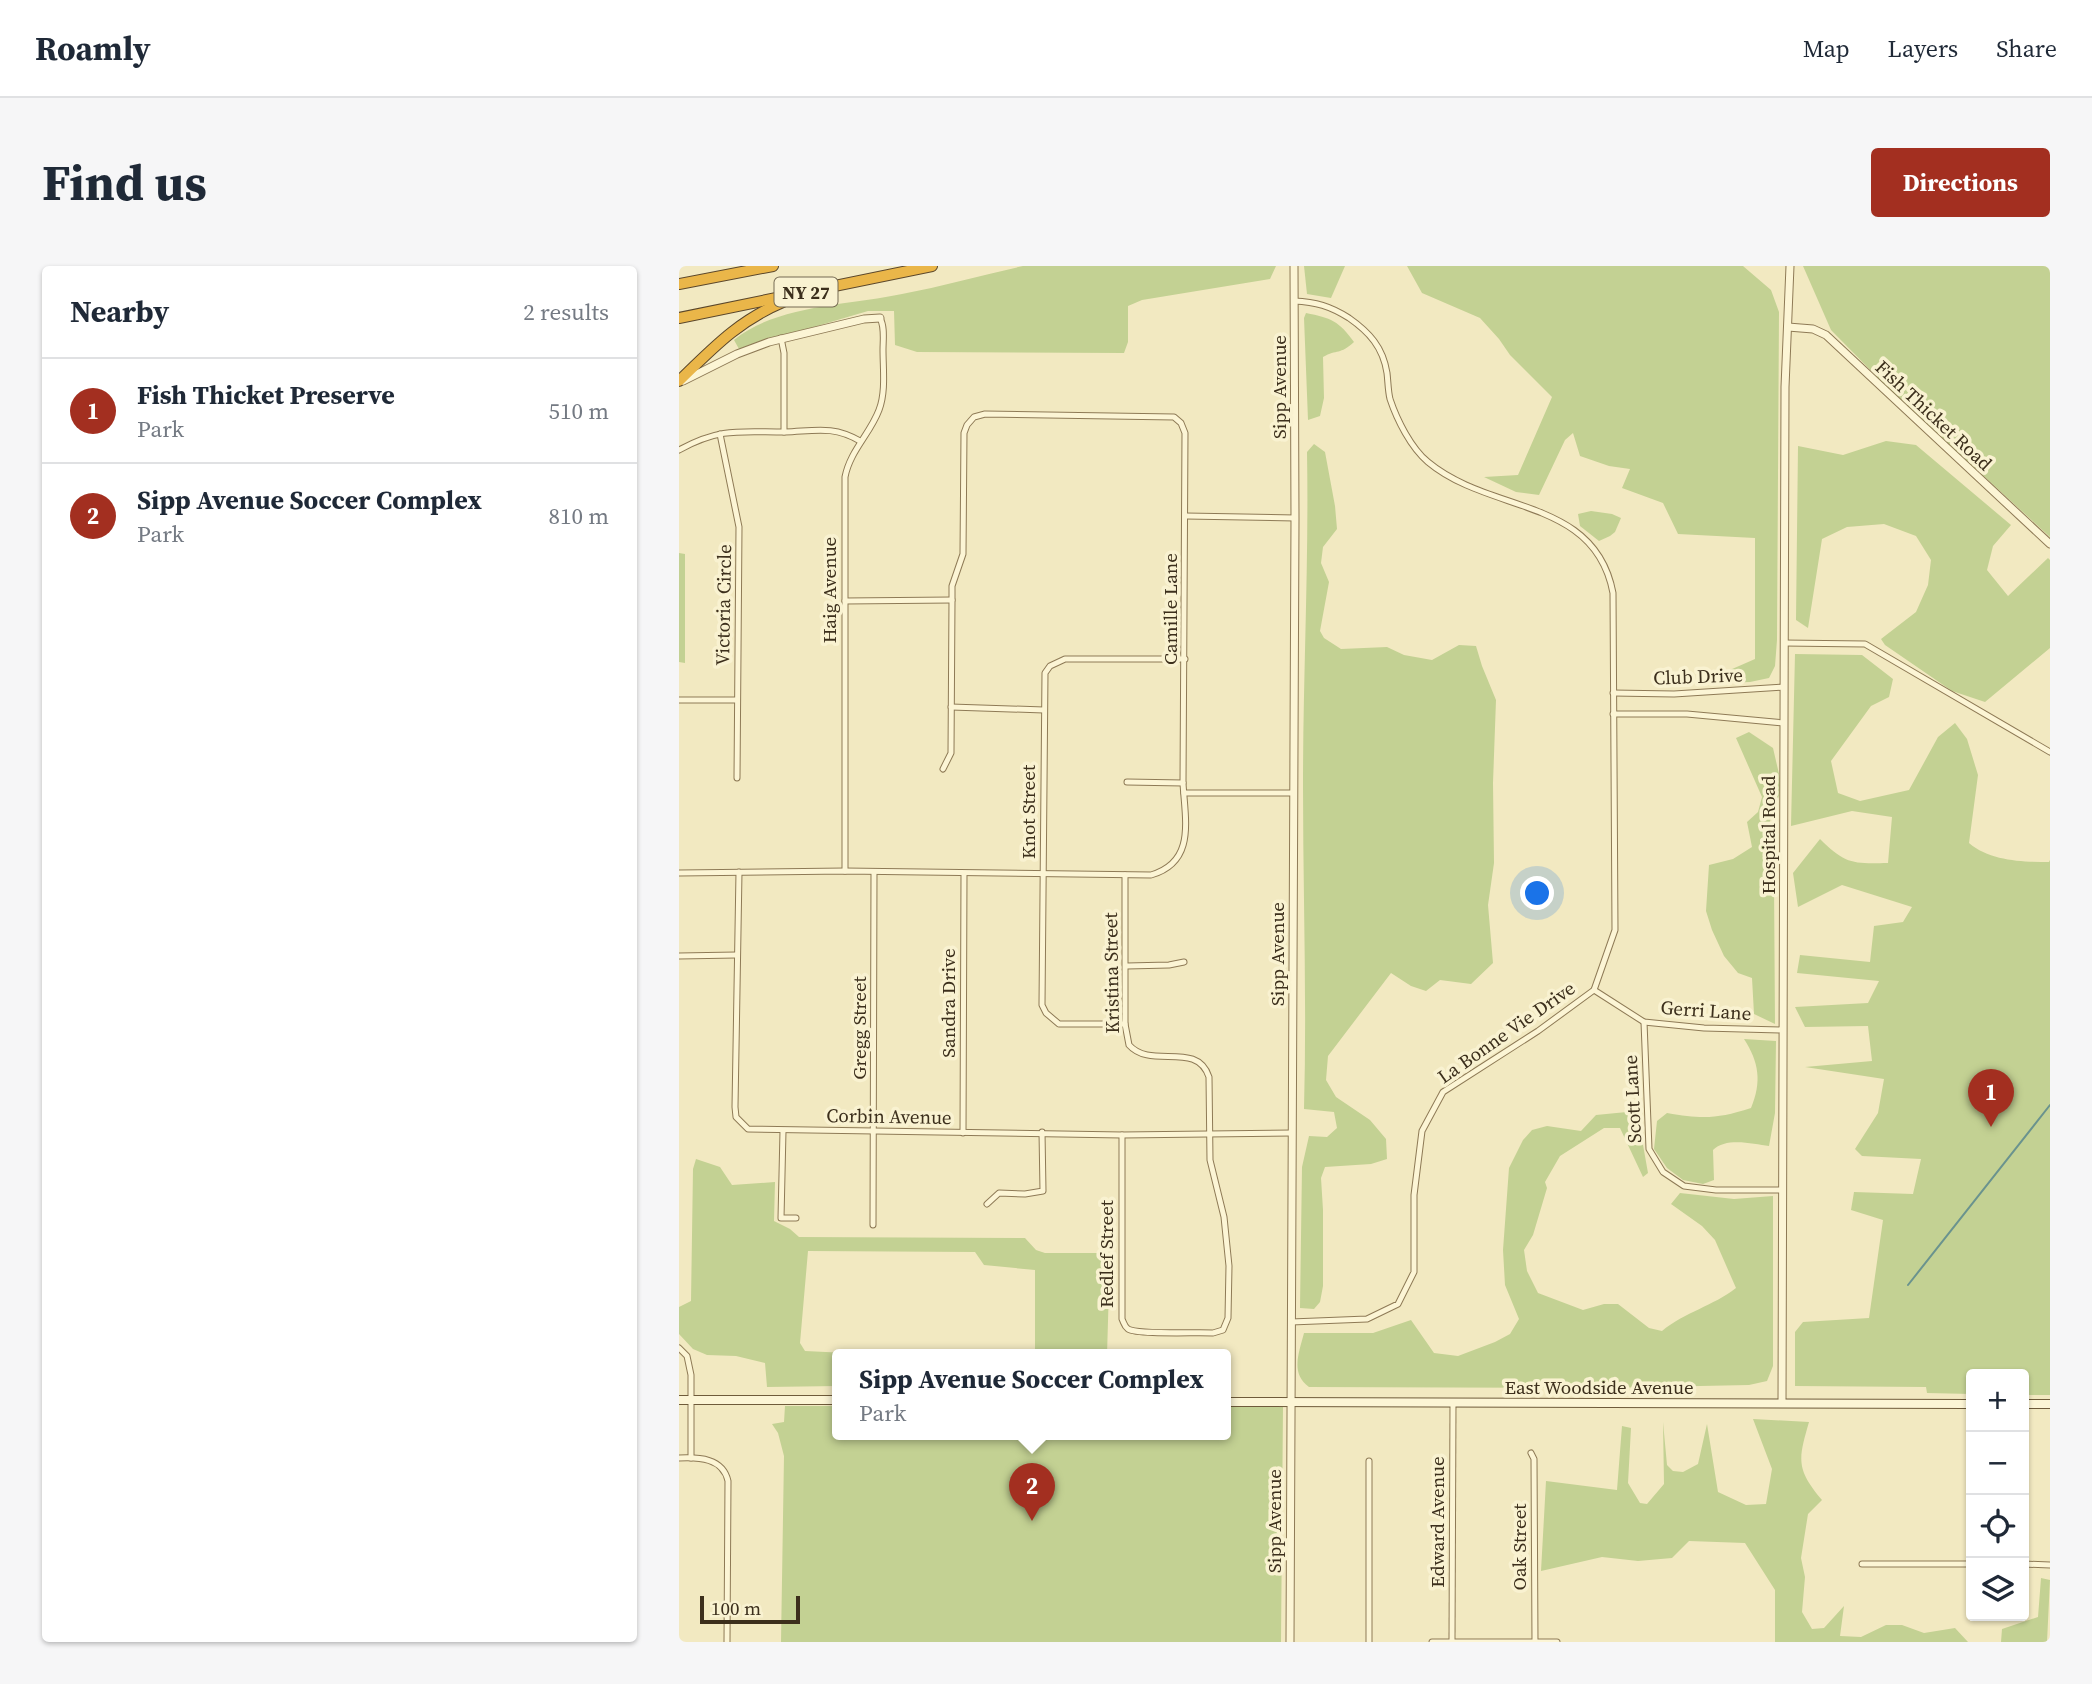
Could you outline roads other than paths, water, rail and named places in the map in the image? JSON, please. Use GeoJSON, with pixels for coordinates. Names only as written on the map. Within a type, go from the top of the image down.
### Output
{"type":"FeatureCollection","features":[{"type":"Feature","properties":{"kind":"highway","name":"NY 27"},"geometry":{"type":"LineString","coordinates":[[679,284],[773,266]]}},
{"type":"Feature","properties":{"kind":"highway","name":"NY 27"},"geometry":{"type":"LineString","coordinates":[[679,318],[932,266]]}},
{"type":"Feature","properties":{"kind":"highway"},"geometry":{"type":"LineString","coordinates":[[679,382],[734,328],[764,310],[808,292]]}},
{"type":"Feature","properties":{"kind":"main road"},"geometry":{"type":"LineString","coordinates":[[679,1400],[832,1400]]}},
{"type":"Feature","properties":{"kind":"main road","name":"East Woodside Avenue"},"geometry":{"type":"LineString","coordinates":[[1231,1402],[1966,1404]]}},
{"type":"Feature","properties":{"kind":"main road"},"geometry":{"type":"LineString","coordinates":[[2029,1404],[2050,1404]]}},
{"type":"Feature","properties":{"kind":"street","name":"Sipp Avenue"},"geometry":{"type":"LineString","coordinates":[[1290,1642],[1294,266]]}},
{"type":"Feature","properties":{"kind":"street","name":"Hospital Road"},"geometry":{"type":"LineString","coordinates":[[1782,1403],[1785,387],[1790,266]]}},
{"type":"Feature","properties":{"kind":"street","name":"La Bonne Vie Drive"},"geometry":{"type":"LineString","coordinates":[[1291,1322],[1367,1319],[1398,1304],[1414,1272],[1414,1195],[1422,1131],[1443,1091],[1538,1031],[1594,990],[1615,930],[1613,593],[1606,565],[1593,545],[1576,529],[1531,509],[1465,486],[1426,461],[1403,430],[1390,398],[1381,352],[1373,338],[1333,308],[1320,303],[1294,301]]}},
{"type":"Feature","properties":{"kind":"street"},"geometry":{"type":"LineString","coordinates":[[679,382],[737,354],[781,338],[864,319],[880,318]]}},
{"type":"Feature","properties":{"kind":"street","name":"Haig Avenue"},"geometry":{"type":"LineString","coordinates":[[845,871],[845,477],[848,463],[876,418],[883,393],[883,324],[880,318]]}},
{"type":"Feature","properties":{"kind":"street","name":"Fish Thicket Road"},"geometry":{"type":"LineString","coordinates":[[1788,327],[1813,329],[1826,335],[2050,544]]}},
{"type":"Feature","properties":{"kind":"street"},"geometry":{"type":"LineString","coordinates":[[781,338],[784,353],[784,432]]}},
{"type":"Feature","properties":{"kind":"street","name":"Camille Lane"},"geometry":{"type":"LineString","coordinates":[[679,873],[845,871],[1151,875],[1161,872],[1177,860],[1185,838],[1183,783],[1186,516],[1185,433],[1181,423],[1174,417],[979,414],[967,425],[964,433],[964,554],[952,586],[951,753],[943,769]]}},
{"type":"Feature","properties":{"kind":"street"},"geometry":{"type":"LineString","coordinates":[[679,450],[737,430],[841,431],[860,441]]}},
{"type":"Feature","properties":{"kind":"street","name":"Victoria Circle"},"geometry":{"type":"LineString","coordinates":[[720,434],[739,527],[737,778]]}},
{"type":"Feature","properties":{"kind":"street"},"geometry":{"type":"LineString","coordinates":[[1186,516],[1295,518]]}},
{"type":"Feature","properties":{"kind":"street"},"geometry":{"type":"LineString","coordinates":[[845,601],[952,600]]}},
{"type":"Feature","properties":{"kind":"street"},"geometry":{"type":"LineString","coordinates":[[1784,643],[1865,644],[2050,752]]}},
{"type":"Feature","properties":{"kind":"street","name":"Knot Street"},"geometry":{"type":"LineString","coordinates":[[1125,1024],[1066,1025],[1052,1020],[1042,1005],[1045,674],[1058,660],[1185,659]]}},
{"type":"Feature","properties":{"kind":"street","name":"Club Drive"},"geometry":{"type":"LineString","coordinates":[[1613,693],[1674,694],[1784,687]]}},
{"type":"Feature","properties":{"kind":"street"},"geometry":{"type":"LineString","coordinates":[[679,700],[737,700]]}},
{"type":"Feature","properties":{"kind":"street"},"geometry":{"type":"LineString","coordinates":[[951,708],[1044,709]]}},
{"type":"Feature","properties":{"kind":"street"},"geometry":{"type":"LineString","coordinates":[[1613,714],[1687,714],[1784,723]]}},
{"type":"Feature","properties":{"kind":"street"},"geometry":{"type":"LineString","coordinates":[[1127,782],[1183,783]]}},
{"type":"Feature","properties":{"kind":"street"},"geometry":{"type":"LineString","coordinates":[[1184,793],[1294,793]]}},
{"type":"Feature","properties":{"kind":"street","name":"Corbin Avenue"},"geometry":{"type":"LineString","coordinates":[[739,872],[736,1117],[748,1129],[1122,1135],[1292,1133]]}},
{"type":"Feature","properties":{"kind":"street","name":"Gregg Street"},"geometry":{"type":"LineString","coordinates":[[873,1225],[874,872]]}},
{"type":"Feature","properties":{"kind":"street","name":"Sandra Drive"},"geometry":{"type":"LineString","coordinates":[[963,1133],[964,874]]}},
{"type":"Feature","properties":{"kind":"street","name":"Kristina Street"},"geometry":{"type":"LineString","coordinates":[[1125,875],[1125,1024],[1129,1045],[1135,1052],[1151,1057],[1191,1058],[1200,1061],[1209,1077],[1209,1134]]}},
{"type":"Feature","properties":{"kind":"street"},"geometry":{"type":"LineString","coordinates":[[679,956],[736,955]]}},
{"type":"Feature","properties":{"kind":"street"},"geometry":{"type":"LineString","coordinates":[[1127,966],[1184,962]]}},
{"type":"Feature","properties":{"kind":"street","name":"Gerri Lane"},"geometry":{"type":"LineString","coordinates":[[1594,990],[1644,1022],[1704,1028],[1783,1030]]}},
{"type":"Feature","properties":{"kind":"street","name":"Scott Lane"},"geometry":{"type":"LineString","coordinates":[[1644,1022],[1649,1149],[1663,1172],[1684,1186],[1716,1190],[1783,1190]]}},
{"type":"Feature","properties":{"kind":"street"},"geometry":{"type":"LineString","coordinates":[[783,1131],[781,1218],[796,1218]]}},
{"type":"Feature","properties":{"kind":"street"},"geometry":{"type":"LineString","coordinates":[[987,1204],[999,1193],[1025,1194],[1043,1191],[1042,1132]]}},
{"type":"Feature","properties":{"kind":"street","name":"Redlef Street"},"geometry":{"type":"LineString","coordinates":[[1122,1135],[1124,1324],[1135,1331],[1213,1333],[1223,1329],[1228,1318],[1229,1266],[1224,1217],[1210,1160],[1209,1134]]}},
{"type":"Feature","properties":{"kind":"street"},"geometry":{"type":"LineString","coordinates":[[679,1348],[687,1356],[691,1375],[691,1458]]}},
{"type":"Feature","properties":{"kind":"street","name":"Edward Avenue"},"geometry":{"type":"LineString","coordinates":[[1452,1642],[1453,1402]]}},
{"type":"Feature","properties":{"kind":"street","name":"Oak Street"},"geometry":{"type":"LineString","coordinates":[[1531,1453],[1534,1459],[1535,1642]]}},
{"type":"Feature","properties":{"kind":"street"},"geometry":{"type":"LineString","coordinates":[[679,1458],[712,1461],[726,1472],[727,1642]]}},
{"type":"Feature","properties":{"kind":"street"},"geometry":{"type":"LineString","coordinates":[[1369,1461],[1369,1642]]}},
{"type":"Feature","properties":{"kind":"street"},"geometry":{"type":"LineString","coordinates":[[1862,1564],[1966,1564]]}},
{"type":"Feature","properties":{"kind":"street"},"geometry":{"type":"LineString","coordinates":[[2029,1564],[2050,1564]]}},
{"type":"Feature","properties":{"kind":"street"},"geometry":{"type":"LineString","coordinates":[[1432,1642],[1557,1642]]}},
{"type":"Feature","properties":{"kind":"waterway"},"geometry":{"type":"LineString","coordinates":[[1908,1285],[2050,1105]]}},
{"type":"Feature","properties":{"kind":"place","name":"Fish Thicket Preserve"},"geometry":{"type":"Point","coordinates":[1991,1127]}},
{"type":"Feature","properties":{"kind":"place","name":"Sipp Avenue Soccer Complex"},"geometry":{"type":"Point","coordinates":[1032,1521]}}]}
